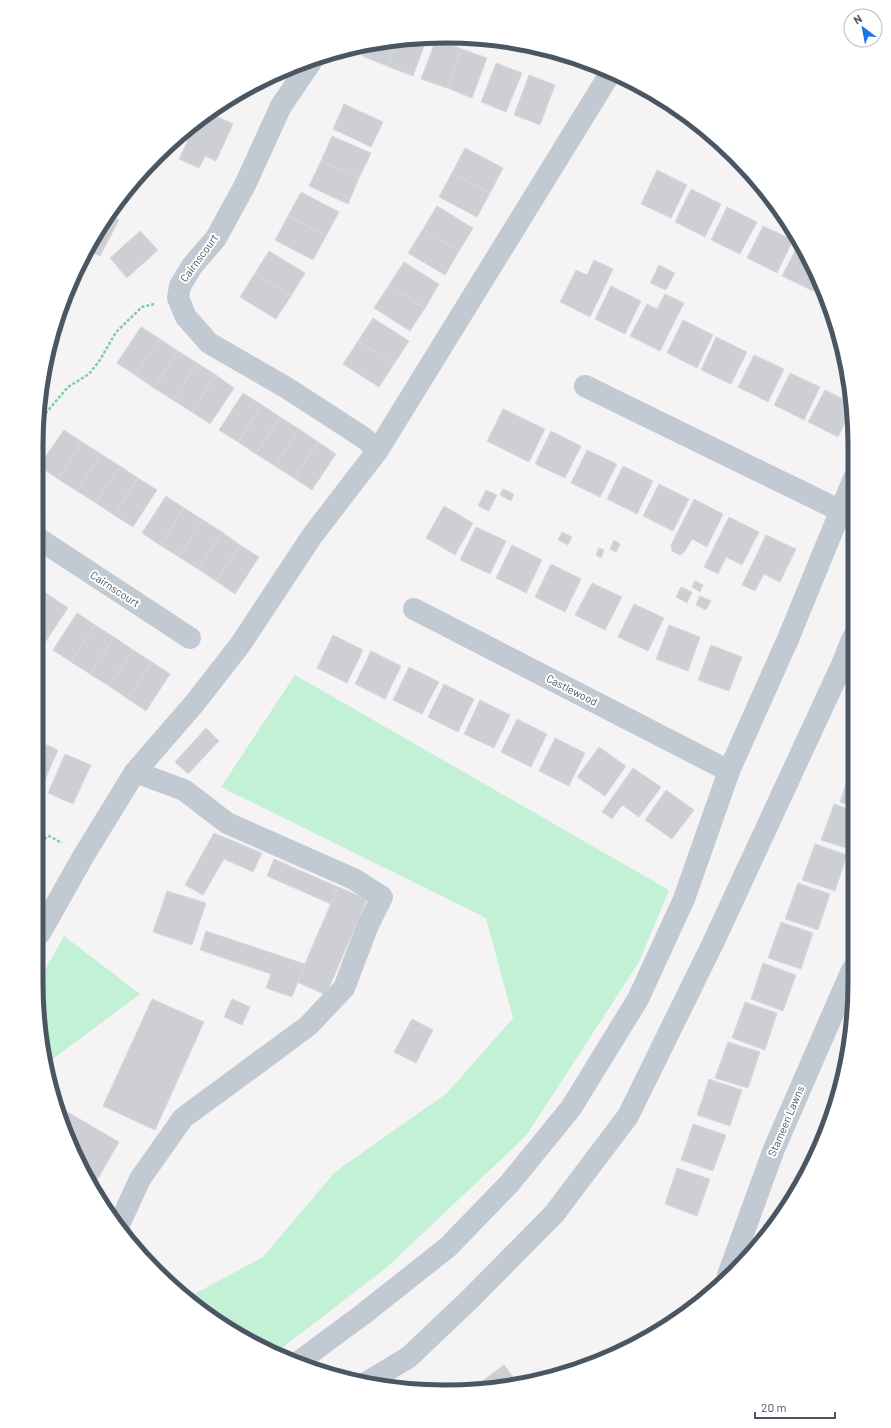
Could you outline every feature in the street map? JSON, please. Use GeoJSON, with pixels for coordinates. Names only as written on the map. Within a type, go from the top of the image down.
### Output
{"type":"FeatureCollection","features":[{"type":"Feature","properties":{"kind":"street","name":"Cairnscourt"},"geometry":{"type":"LineString","coordinates":[[178,298],[180,286],[192,266],[216,238],[245,185],[281,106],[307,68]]}},
{"type":"Feature","properties":{"kind":"street"},"geometry":{"type":"LineString","coordinates":[[43,929],[84,855],[135,772],[194,704],[240,644],[312,536],[378,450],[608,77]]}},
{"type":"Feature","properties":{"kind":"street"},"geometry":{"type":"LineString","coordinates":[[178,298],[186,317],[209,343],[287,388],[364,438],[378,450]]}},
{"type":"Feature","properties":{"kind":"street"},"geometry":{"type":"LineString","coordinates":[[585,386],[841,511]]}},
{"type":"Feature","properties":{"kind":"street"},"geometry":{"type":"LineString","coordinates":[[303,1359],[362,1315],[448,1247],[509,1184],[571,1108],[638,999],[684,899],[729,771],[788,639],[848,493]]}},
{"type":"Feature","properties":{"kind":"street","name":"Cairnscourt"},"geometry":{"type":"LineString","coordinates":[[43,541],[190,638]]}},
{"type":"Feature","properties":{"kind":"street","name":"Castlewood"},"geometry":{"type":"LineString","coordinates":[[414,609],[729,771]]}},
{"type":"Feature","properties":{"kind":"street"},"geometry":{"type":"LineString","coordinates":[[373,1378],[409,1357],[470,1300],[554,1214],[628,1116],[713,943],[838,674],[848,649]]}},
{"type":"Feature","properties":{"kind":"street"},"geometry":{"type":"LineString","coordinates":[[121,1221],[140,1179],[183,1118],[308,1026],[344,988],[368,925],[382,897],[354,879],[227,823],[184,790],[135,772]]}},
{"type":"Feature","properties":{"kind":"street","name":"Stameen Lawns"},"geometry":{"type":"LineString","coordinates":[[731,1265],[774,1149],[848,979]]}},
{"type":"Feature","properties":{"kind":"path"},"geometry":{"type":"LineString","coordinates":[[44,416],[68,387],[89,374],[100,360],[116,332],[142,307],[178,298]]}},
{"type":"Feature","properties":{"kind":"green space"},"geometry":{"type":"Polygon","coordinates":[[[295,675],[669,890],[639,962],[526,1136],[386,1268],[280,1349],[244,1331],[192,1295],[263,1257],[335,1172],[447,1093],[513,1018],[486,918],[221,787],[295,675]]]}},
{"type":"Feature","properties":{"kind":"green space"},"geometry":{"type":"Polygon","coordinates":[[[64,936],[140,994],[54,1058],[51,1062],[46,1035],[43,974],[64,936]]]}},
{"type":"Feature","properties":{"kind":"building"},"geometry":{"type":"Polygon","coordinates":[[[434,43],[446,43],[462,49],[447,88],[421,79],[434,43]]]}},
{"type":"Feature","properties":{"kind":"building"},"geometry":{"type":"Polygon","coordinates":[[[425,44],[413,76],[387,66],[395,46],[425,44]]]}},
{"type":"Feature","properties":{"kind":"building"},"geometry":{"type":"Polygon","coordinates":[[[395,46],[387,66],[362,56],[364,52],[395,46]]]}},
{"type":"Feature","properties":{"kind":"building"},"geometry":{"type":"Polygon","coordinates":[[[462,49],[487,58],[472,98],[447,88],[462,49]]]}},
{"type":"Feature","properties":{"kind":"building"},"geometry":{"type":"Polygon","coordinates":[[[496,63],[522,73],[506,112],[481,102],[496,63]]]}},
{"type":"Feature","properties":{"kind":"building"},"geometry":{"type":"Polygon","coordinates":[[[529,75],[555,85],[540,125],[514,115],[529,75]]]}},
{"type":"Feature","properties":{"kind":"building"},"geometry":{"type":"Polygon","coordinates":[[[344,104],[383,122],[371,147],[333,129],[344,104]]]}},
{"type":"Feature","properties":{"kind":"building"},"geometry":{"type":"Polygon","coordinates":[[[215,116],[233,124],[216,161],[205,156],[199,168],[179,159],[191,134],[215,116]]]}},
{"type":"Feature","properties":{"kind":"building"},"geometry":{"type":"Polygon","coordinates":[[[332,136],[371,153],[359,178],[321,161],[332,136]]]}},
{"type":"Feature","properties":{"kind":"building"},"geometry":{"type":"Polygon","coordinates":[[[465,148],[503,168],[490,193],[452,173],[465,148]]]}},
{"type":"Feature","properties":{"kind":"building"},"geometry":{"type":"Polygon","coordinates":[[[321,161],[359,178],[348,204],[309,186],[321,161]]]}},
{"type":"Feature","properties":{"kind":"building"},"geometry":{"type":"Polygon","coordinates":[[[657,170],[687,185],[671,218],[641,204],[657,170]]]}},
{"type":"Feature","properties":{"kind":"building"},"geometry":{"type":"Polygon","coordinates":[[[452,173],[490,193],[477,217],[439,197],[452,173]]]}},
{"type":"Feature","properties":{"kind":"building"},"geometry":{"type":"Polygon","coordinates":[[[691,189],[721,204],[705,237],[675,222],[691,189]]]}},
{"type":"Feature","properties":{"kind":"building"},"geometry":{"type":"Polygon","coordinates":[[[301,192],[339,212],[326,236],[288,216],[301,192]]]}},
{"type":"Feature","properties":{"kind":"building"},"geometry":{"type":"Polygon","coordinates":[[[437,206],[473,228],[459,251],[423,229],[437,206]]]}},
{"type":"Feature","properties":{"kind":"building"},"geometry":{"type":"Polygon","coordinates":[[[727,207],[757,222],[740,254],[711,240],[727,207]]]}},
{"type":"Feature","properties":{"kind":"building"},"geometry":{"type":"Polygon","coordinates":[[[288,216],[326,236],[313,260],[275,240],[288,216]]]}},
{"type":"Feature","properties":{"kind":"building"},"geometry":{"type":"Polygon","coordinates":[[[114,217],[119,220],[100,256],[93,253],[114,217]]]}},
{"type":"Feature","properties":{"kind":"building"},"geometry":{"type":"Polygon","coordinates":[[[763,226],[791,239],[792,241],[777,273],[747,258],[763,226]]]}},
{"type":"Feature","properties":{"kind":"building"},"geometry":{"type":"Polygon","coordinates":[[[423,229],[459,251],[445,275],[408,253],[423,229]]]}},
{"type":"Feature","properties":{"kind":"building"},"geometry":{"type":"Polygon","coordinates":[[[140,231],[158,250],[127,278],[110,258],[140,231]]]}},
{"type":"Feature","properties":{"kind":"building"},"geometry":{"type":"Polygon","coordinates":[[[796,248],[815,286],[813,291],[782,276],[796,248]]]}},
{"type":"Feature","properties":{"kind":"building"},"geometry":{"type":"Polygon","coordinates":[[[269,251],[305,273],[291,296],[255,273],[269,251]]]}},
{"type":"Feature","properties":{"kind":"building"},"geometry":{"type":"Polygon","coordinates":[[[594,260],[613,269],[590,317],[560,302],[576,270],[587,275],[594,260]]]}},
{"type":"Feature","properties":{"kind":"building"},"geometry":{"type":"Polygon","coordinates":[[[404,262],[439,284],[425,308],[389,285],[404,262]]]}},
{"type":"Feature","properties":{"kind":"building"},"geometry":{"type":"Polygon","coordinates":[[[659,265],[675,273],[666,290],[650,283],[659,265]]]}},
{"type":"Feature","properties":{"kind":"building"},"geometry":{"type":"Polygon","coordinates":[[[255,273],[291,296],[276,319],[240,297],[255,273]]]}},
{"type":"Feature","properties":{"kind":"building"},"geometry":{"type":"Polygon","coordinates":[[[389,285],[425,308],[410,331],[374,308],[389,285]]]}},
{"type":"Feature","properties":{"kind":"building"},"geometry":{"type":"Polygon","coordinates":[[[611,286],[641,301],[625,334],[595,319],[611,286]]]}},
{"type":"Feature","properties":{"kind":"building"},"geometry":{"type":"Polygon","coordinates":[[[665,294],[684,303],[660,351],[630,336],[647,304],[657,309],[665,294]]]}},
{"type":"Feature","properties":{"kind":"building"},"geometry":{"type":"Polygon","coordinates":[[[373,318],[409,341],[394,364],[358,341],[373,318]]]}},
{"type":"Feature","properties":{"kind":"building"},"geometry":{"type":"Polygon","coordinates":[[[683,320],[713,335],[697,368],[667,353],[683,320]]]}},
{"type":"Feature","properties":{"kind":"building"},"geometry":{"type":"Polygon","coordinates":[[[141,327],[160,339],[135,375],[117,363],[141,327]]]}},
{"type":"Feature","properties":{"kind":"building"},"geometry":{"type":"Polygon","coordinates":[[[716,337],[747,352],[731,384],[701,370],[716,337]]]}},
{"type":"Feature","properties":{"kind":"building"},"geometry":{"type":"Polygon","coordinates":[[[160,339],[178,351],[154,388],[135,375],[160,339]]]}},
{"type":"Feature","properties":{"kind":"building"},"geometry":{"type":"Polygon","coordinates":[[[358,341],[394,364],[379,387],[343,364],[358,341]]]}},
{"type":"Feature","properties":{"kind":"building"},"geometry":{"type":"Polygon","coordinates":[[[178,351],[197,363],[173,400],[154,388],[178,351]]]}},
{"type":"Feature","properties":{"kind":"building"},"geometry":{"type":"Polygon","coordinates":[[[754,355],[784,369],[768,402],[738,387],[754,355]]]}},
{"type":"Feature","properties":{"kind":"building"},"geometry":{"type":"Polygon","coordinates":[[[197,363],[216,375],[192,412],[173,400],[197,363]]]}},
{"type":"Feature","properties":{"kind":"building"},"geometry":{"type":"Polygon","coordinates":[[[790,373],[820,387],[804,420],[774,405],[790,373]]]}},
{"type":"Feature","properties":{"kind":"building"},"geometry":{"type":"Polygon","coordinates":[[[216,375],[234,388],[210,424],[192,412],[216,375]]]}},
{"type":"Feature","properties":{"kind":"building"},"geometry":{"type":"Polygon","coordinates":[[[825,390],[846,400],[847,418],[838,437],[808,422],[825,390]]]}},
{"type":"Feature","properties":{"kind":"building"},"geometry":{"type":"Polygon","coordinates":[[[243,393],[262,405],[238,442],[219,430],[243,393]]]}},
{"type":"Feature","properties":{"kind":"building"},"geometry":{"type":"Polygon","coordinates":[[[262,405],[280,417],[256,454],[238,442],[262,405]]]}},
{"type":"Feature","properties":{"kind":"building"},"geometry":{"type":"Polygon","coordinates":[[[503,409],[545,429],[529,462],[487,441],[503,409]]]}},
{"type":"Feature","properties":{"kind":"building"},"geometry":{"type":"Polygon","coordinates":[[[280,417],[299,429],[275,466],[256,454],[280,417]]]}},
{"type":"Feature","properties":{"kind":"building"},"geometry":{"type":"Polygon","coordinates":[[[299,429],[318,442],[294,478],[275,466],[299,429]]]}},
{"type":"Feature","properties":{"kind":"building"},"geometry":{"type":"Polygon","coordinates":[[[64,430],[82,442],[58,479],[43,469],[43,460],[64,430]]]}},
{"type":"Feature","properties":{"kind":"building"},"geometry":{"type":"Polygon","coordinates":[[[551,431],[581,446],[565,478],[535,464],[551,431]]]}},
{"type":"Feature","properties":{"kind":"building"},"geometry":{"type":"Polygon","coordinates":[[[82,442],[101,454],[77,491],[58,479],[82,442]]]}},
{"type":"Feature","properties":{"kind":"building"},"geometry":{"type":"Polygon","coordinates":[[[318,442],[336,454],[312,490],[294,478],[318,442]]]}},
{"type":"Feature","properties":{"kind":"building"},"geometry":{"type":"Polygon","coordinates":[[[587,450],[617,464],[600,497],[571,483],[587,450]]]}},
{"type":"Feature","properties":{"kind":"building"},"geometry":{"type":"Polygon","coordinates":[[[101,454],[120,466],[96,503],[77,491],[101,454]]]}},
{"type":"Feature","properties":{"kind":"building"},"geometry":{"type":"Polygon","coordinates":[[[120,466],[138,478],[114,515],[96,503],[120,466]]]}},
{"type":"Feature","properties":{"kind":"building"},"geometry":{"type":"Polygon","coordinates":[[[623,466],[653,481],[637,514],[607,499],[623,466]]]}},
{"type":"Feature","properties":{"kind":"building"},"geometry":{"type":"Polygon","coordinates":[[[138,478],[157,490],[133,527],[114,515],[138,478]]]}},
{"type":"Feature","properties":{"kind":"building"},"geometry":{"type":"Polygon","coordinates":[[[659,484],[689,499],[673,531],[643,516],[659,484]]]}},
{"type":"Feature","properties":{"kind":"building"},"geometry":{"type":"Polygon","coordinates":[[[503,489],[514,494],[511,501],[500,495],[503,489]]]}},
{"type":"Feature","properties":{"kind":"building"},"geometry":{"type":"Polygon","coordinates":[[[486,490],[497,495],[489,511],[478,506],[486,490]]]}},
{"type":"Feature","properties":{"kind":"building"},"geometry":{"type":"Polygon","coordinates":[[[166,496],[184,508],[160,545],[142,533],[166,496]]]}},
{"type":"Feature","properties":{"kind":"building"},"geometry":{"type":"Polygon","coordinates":[[[694,499],[723,514],[707,547],[692,539],[685,551],[680,555],[672,551],[671,545],[694,499]]]}},
{"type":"Feature","properties":{"kind":"building"},"geometry":{"type":"Polygon","coordinates":[[[444,506],[473,523],[455,555],[426,538],[444,506]]]}},
{"type":"Feature","properties":{"kind":"building"},"geometry":{"type":"Polygon","coordinates":[[[184,508],[203,520],[179,557],[160,545],[184,508]]]}},
{"type":"Feature","properties":{"kind":"building"},"geometry":{"type":"Polygon","coordinates":[[[729,517],[759,532],[742,565],[726,557],[718,574],[704,567],[729,517]]]}},
{"type":"Feature","properties":{"kind":"building"},"geometry":{"type":"Polygon","coordinates":[[[203,520],[222,532],[198,569],[179,557],[203,520]]]}},
{"type":"Feature","properties":{"kind":"building"},"geometry":{"type":"Polygon","coordinates":[[[476,527],[506,541],[490,574],[460,560],[476,527]]]}},
{"type":"Feature","properties":{"kind":"building"},"geometry":{"type":"Polygon","coordinates":[[[222,532],[240,545],[216,581],[198,569],[222,532]]]}},
{"type":"Feature","properties":{"kind":"building"},"geometry":{"type":"Polygon","coordinates":[[[562,532],[572,537],[568,545],[558,540],[562,532]]]}},
{"type":"Feature","properties":{"kind":"building"},"geometry":{"type":"Polygon","coordinates":[[[766,535],[796,549],[780,582],[764,574],[755,591],[742,585],[766,535]]]}},
{"type":"Feature","properties":{"kind":"building"},"geometry":{"type":"Polygon","coordinates":[[[614,540],[620,544],[616,552],[610,549],[614,540]]]}},
{"type":"Feature","properties":{"kind":"building"},"geometry":{"type":"Polygon","coordinates":[[[240,545],[259,557],[235,594],[216,581],[240,545]]]}},
{"type":"Feature","properties":{"kind":"building"},"geometry":{"type":"Polygon","coordinates":[[[512,545],[542,560],[526,593],[496,578],[512,545]]]}},
{"type":"Feature","properties":{"kind":"building"},"geometry":{"type":"Polygon","coordinates":[[[599,548],[604,550],[601,558],[596,555],[599,548]]]}},
{"type":"Feature","properties":{"kind":"building"},"geometry":{"type":"Polygon","coordinates":[[[551,564],[581,579],[565,612],[535,597],[551,564]]]}},
{"type":"Feature","properties":{"kind":"building"},"geometry":{"type":"Polygon","coordinates":[[[695,581],[703,585],[700,592],[692,587],[695,581]]]}},
{"type":"Feature","properties":{"kind":"building"},"geometry":{"type":"Polygon","coordinates":[[[592,583],[622,597],[605,630],[575,615],[592,583]]]}},
{"type":"Feature","properties":{"kind":"building"},"geometry":{"type":"Polygon","coordinates":[[[681,587],[692,592],[687,603],[676,597],[681,587]]]}},
{"type":"Feature","properties":{"kind":"building"},"geometry":{"type":"Polygon","coordinates":[[[43,591],[49,595],[43,605],[43,591]]]}},
{"type":"Feature","properties":{"kind":"building"},"geometry":{"type":"Polygon","coordinates":[[[49,595],[68,608],[44,644],[43,643],[43,605],[49,595]]]}},
{"type":"Feature","properties":{"kind":"building"},"geometry":{"type":"Polygon","coordinates":[[[700,596],[711,601],[706,610],[696,605],[700,596]]]}},
{"type":"Feature","properties":{"kind":"building"},"geometry":{"type":"Polygon","coordinates":[[[634,604],[664,618],[648,651],[618,637],[634,604]]]}},
{"type":"Feature","properties":{"kind":"building"},"geometry":{"type":"Polygon","coordinates":[[[77,613],[95,625],[71,662],[53,650],[77,613]]]}},
{"type":"Feature","properties":{"kind":"building"},"geometry":{"type":"Polygon","coordinates":[[[95,625],[114,637],[90,674],[71,662],[95,625]]]}},
{"type":"Feature","properties":{"kind":"building"},"geometry":{"type":"Polygon","coordinates":[[[669,625],[700,637],[688,671],[656,659],[669,625]]]}},
{"type":"Feature","properties":{"kind":"building"},"geometry":{"type":"Polygon","coordinates":[[[333,635],[363,650],[347,683],[317,668],[333,635]]]}},
{"type":"Feature","properties":{"kind":"building"},"geometry":{"type":"Polygon","coordinates":[[[114,637],[133,650],[109,686],[90,674],[114,637]]]}},
{"type":"Feature","properties":{"kind":"building"},"geometry":{"type":"Polygon","coordinates":[[[711,645],[742,657],[729,691],[698,680],[711,645]]]}},
{"type":"Feature","properties":{"kind":"building"},"geometry":{"type":"Polygon","coordinates":[[[133,650],[152,662],[128,699],[109,686],[133,650]]]}},
{"type":"Feature","properties":{"kind":"building"},"geometry":{"type":"Polygon","coordinates":[[[371,651],[401,666],[385,699],[355,684],[371,651]]]}},
{"type":"Feature","properties":{"kind":"building"},"geometry":{"type":"Polygon","coordinates":[[[152,662],[170,674],[146,711],[128,699],[152,662]]]}},
{"type":"Feature","properties":{"kind":"building"},"geometry":{"type":"Polygon","coordinates":[[[409,667],[439,682],[422,714],[393,700],[409,667]]]}},
{"type":"Feature","properties":{"kind":"building"},"geometry":{"type":"Polygon","coordinates":[[[444,684],[474,699],[458,732],[428,717],[444,684]]]}},
{"type":"Feature","properties":{"kind":"building"},"geometry":{"type":"Polygon","coordinates":[[[480,700],[510,715],[494,748],[464,734],[480,700]]]}},
{"type":"Feature","properties":{"kind":"building"},"geometry":{"type":"Polygon","coordinates":[[[517,719],[547,734],[531,767],[501,752],[517,719]]]}},
{"type":"Feature","properties":{"kind":"building"},"geometry":{"type":"Polygon","coordinates":[[[206,728],[219,741],[188,774],[175,762],[206,728]]]}},
{"type":"Feature","properties":{"kind":"building"},"geometry":{"type":"Polygon","coordinates":[[[555,738],[585,753],[569,786],[539,771],[555,738]]]}},
{"type":"Feature","properties":{"kind":"building"},"geometry":{"type":"Polygon","coordinates":[[[43,743],[58,750],[43,784],[43,743]]]}},
{"type":"Feature","properties":{"kind":"building"},"geometry":{"type":"Polygon","coordinates":[[[599,747],[626,766],[605,796],[577,777],[599,747]]]}},
{"type":"Feature","properties":{"kind":"building"},"geometry":{"type":"Polygon","coordinates":[[[65,754],[91,765],[73,804],[48,793],[65,754]]]}},
{"type":"Feature","properties":{"kind":"building"},"geometry":{"type":"Polygon","coordinates":[[[633,768],[661,787],[639,817],[622,805],[612,819],[602,812],[633,768]]]}},
{"type":"Feature","properties":{"kind":"building"},"geometry":{"type":"Polygon","coordinates":[[[848,778],[848,805],[840,802],[848,778]]]}},
{"type":"Feature","properties":{"kind":"building"},"geometry":{"type":"Polygon","coordinates":[[[666,790],[694,810],[672,839],[645,820],[666,790]]]}},
{"type":"Feature","properties":{"kind":"building"},"geometry":{"type":"Polygon","coordinates":[[[834,804],[848,809],[848,849],[821,840],[834,804]]]}},
{"type":"Feature","properties":{"kind":"building"},"geometry":{"type":"Polygon","coordinates":[[[214,833],[262,853],[253,872],[224,859],[203,895],[185,885],[214,833]]]}},
{"type":"Feature","properties":{"kind":"building"},"geometry":{"type":"Polygon","coordinates":[[[815,844],[847,855],[835,891],[802,880],[815,844]]]}},
{"type":"Feature","properties":{"kind":"building"},"geometry":{"type":"Polygon","coordinates":[[[274,859],[338,887],[331,904],[267,876],[274,859]]]}},
{"type":"Feature","properties":{"kind":"building"},"geometry":{"type":"Polygon","coordinates":[[[798,883],[830,894],[818,930],[785,919],[798,883]]]}},
{"type":"Feature","properties":{"kind":"building"},"geometry":{"type":"Polygon","coordinates":[[[338,887],[367,899],[326,995],[297,982],[338,887]]]}},
{"type":"Feature","properties":{"kind":"building"},"geometry":{"type":"Polygon","coordinates":[[[167,891],[206,903],[192,945],[153,932],[167,891]]]}},
{"type":"Feature","properties":{"kind":"building"},"geometry":{"type":"Polygon","coordinates":[[[781,922],[813,933],[801,969],[768,958],[781,922]]]}},
{"type":"Feature","properties":{"kind":"building"},"geometry":{"type":"Polygon","coordinates":[[[206,931],[305,964],[292,997],[266,988],[271,974],[200,950],[206,931]]]}},
{"type":"Feature","properties":{"kind":"building"},"geometry":{"type":"Polygon","coordinates":[[[763,963],[796,975],[783,1011],[751,999],[763,963]]]}},
{"type":"Feature","properties":{"kind":"building"},"geometry":{"type":"Polygon","coordinates":[[[152,999],[204,1022],[155,1130],[103,1106],[152,999]]]}},
{"type":"Feature","properties":{"kind":"building"},"geometry":{"type":"Polygon","coordinates":[[[232,999],[250,1007],[242,1025],[224,1017],[232,999]]]}},
{"type":"Feature","properties":{"kind":"building"},"geometry":{"type":"Polygon","coordinates":[[[745,1002],[777,1013],[765,1050],[732,1038],[745,1002]]]}},
{"type":"Feature","properties":{"kind":"building"},"geometry":{"type":"Polygon","coordinates":[[[412,1019],[433,1030],[416,1063],[394,1052],[412,1019]]]}},
{"type":"Feature","properties":{"kind":"building"},"geometry":{"type":"Polygon","coordinates":[[[728,1042],[760,1052],[748,1088],[715,1078],[728,1042]]]}},
{"type":"Feature","properties":{"kind":"building"},"geometry":{"type":"Polygon","coordinates":[[[709,1079],[742,1090],[730,1126],[697,1115],[709,1079]]]}},
{"type":"Feature","properties":{"kind":"building"},"geometry":{"type":"Polygon","coordinates":[[[63,1110],[119,1142],[96,1182],[74,1137],[63,1110]]]}},
{"type":"Feature","properties":{"kind":"building"},"geometry":{"type":"Polygon","coordinates":[[[693,1124],[726,1135],[713,1171],[681,1160],[693,1124]]]}},
{"type":"Feature","properties":{"kind":"building"},"geometry":{"type":"Polygon","coordinates":[[[677,1168],[710,1179],[697,1216],[665,1204],[677,1168]]]}},
{"type":"Feature","properties":{"kind":"building"},"geometry":{"type":"Polygon","coordinates":[[[504,1365],[514,1379],[498,1382],[482,1383],[481,1382],[504,1365]]]}}]}
